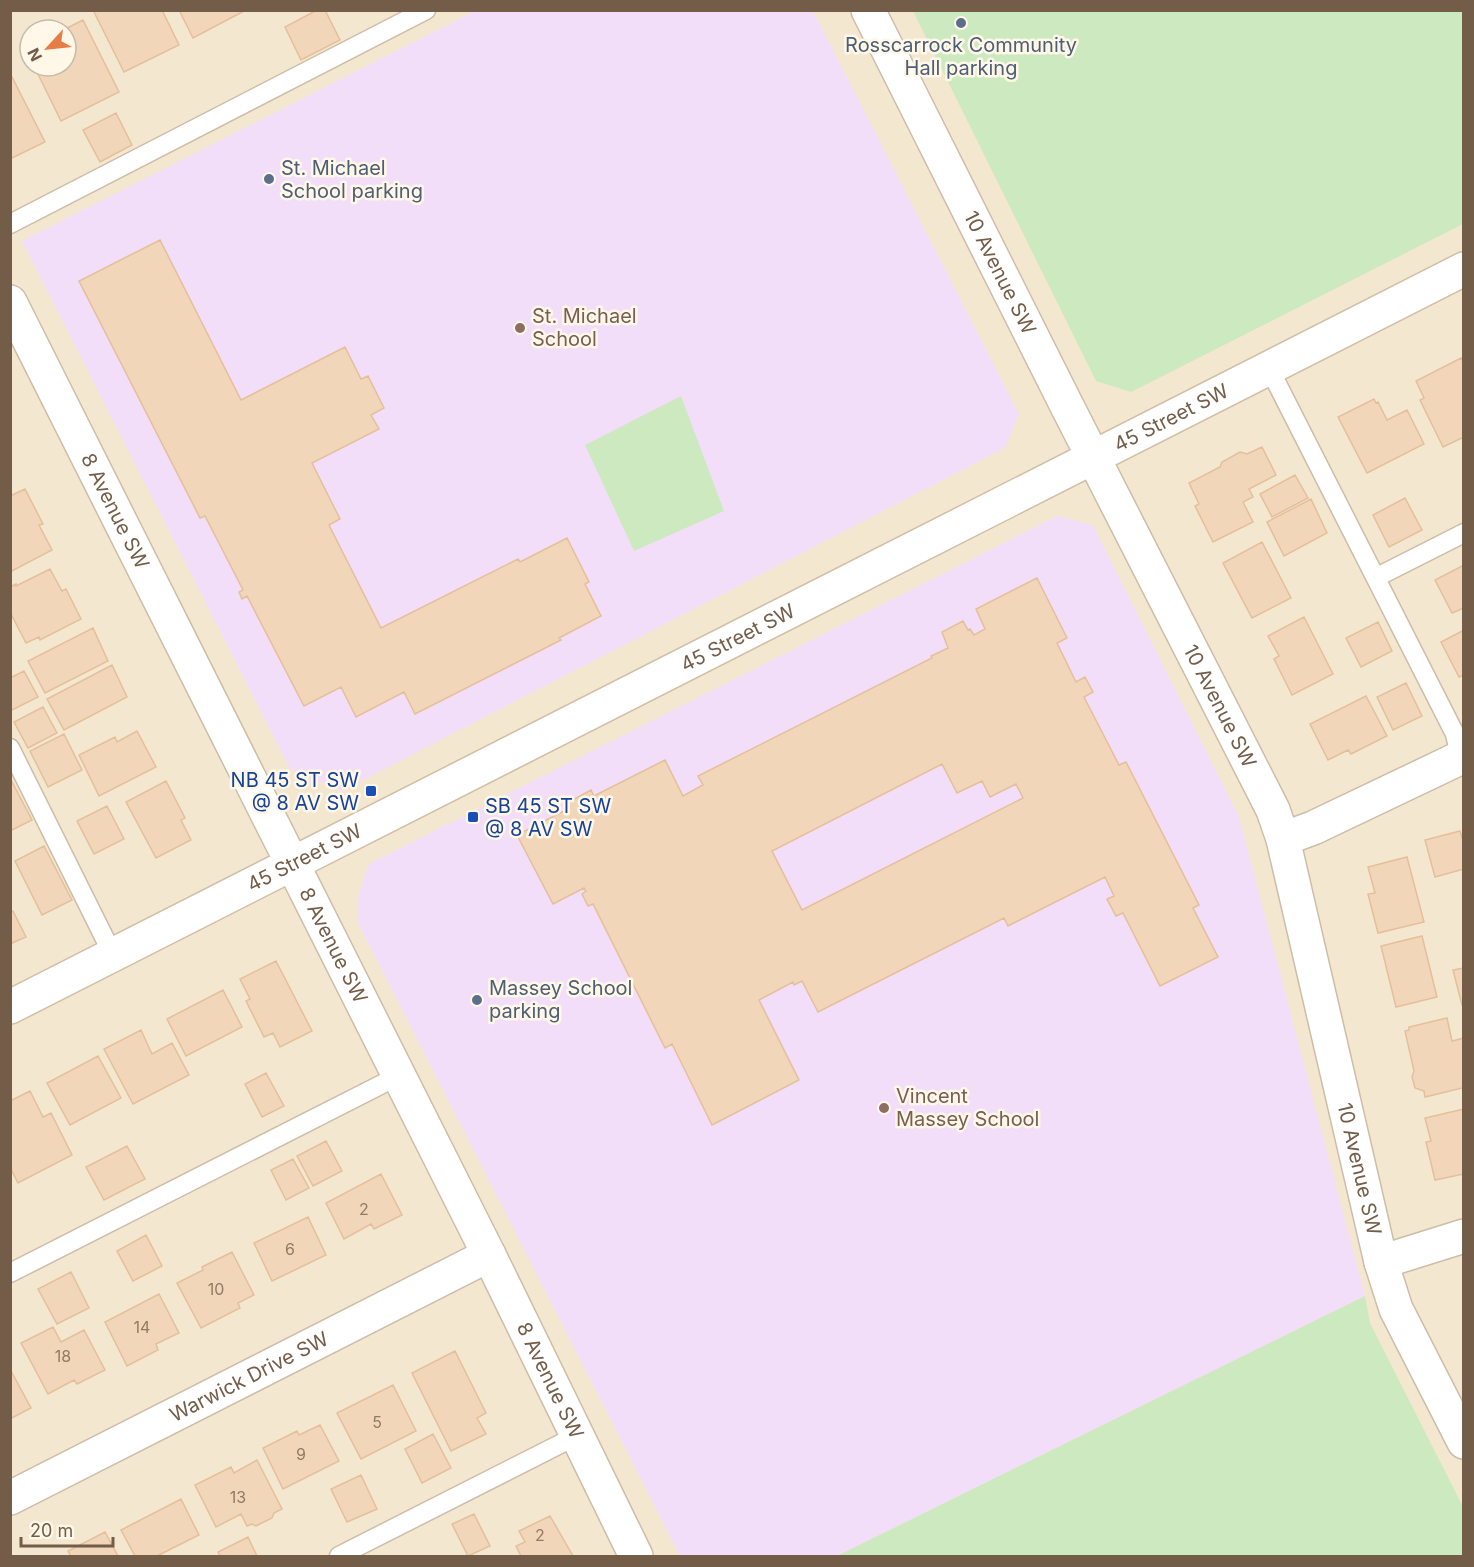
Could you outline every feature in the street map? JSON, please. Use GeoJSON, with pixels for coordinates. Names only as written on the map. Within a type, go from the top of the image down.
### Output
{"type":"FeatureCollection","features":[{"type":"Feature","properties":{"kind":"street","name":"10 Avenue SW"},"geometry":{"type":"LineString","coordinates":[[868,10],[1274,810],[1283,839],[1381,1262],[1396,1309],[1464,1442]]}},
{"type":"Feature","properties":{"kind":"street","name":"45 Street SW"},"geometry":{"type":"LineString","coordinates":[[10,1007],[1464,269]]}},
{"type":"Feature","properties":{"kind":"street","name":"8 Avenue SW"},"geometry":{"type":"LineString","coordinates":[[10,303],[489,1255],[636,1557]]}},
{"type":"Feature","properties":{"kind":"street"},"geometry":{"type":"LineString","coordinates":[[1283,839],[1313,828],[1462,761]]}},
{"type":"Feature","properties":{"kind":"street"},"geometry":{"type":"LineString","coordinates":[[1381,1262],[1464,1236]]}},
{"type":"Feature","properties":{"kind":"street","name":"Warwick Drive SW"},"geometry":{"type":"LineString","coordinates":[[10,1498],[489,1255]]}},
{"type":"Feature","properties":{"kind":"lane"},"geometry":{"type":"LineString","coordinates":[[10,224],[426,10]]}},
{"type":"Feature","properties":{"kind":"lane"},"geometry":{"type":"LineString","coordinates":[[1269,368],[1455,735],[1462,761]]}},
{"type":"Feature","properties":{"kind":"lane"},"geometry":{"type":"LineString","coordinates":[[1377,578],[1464,533]]}},
{"type":"Feature","properties":{"kind":"lane"},"geometry":{"type":"LineString","coordinates":[[10,748],[113,955]]}},
{"type":"Feature","properties":{"kind":"lane"},"geometry":{"type":"LineString","coordinates":[[10,1273],[398,1076]]}},
{"type":"Feature","properties":{"kind":"lane"},"geometry":{"type":"LineString","coordinates":[[339,1557],[578,1435]]}},
{"type":"Feature","properties":{"kind":"shaded area"},"geometry":{"type":"Polygon","coordinates":[[[11,11],[1463,11],[1463,1556],[11,1556],[11,11]]]}},
{"type":"Feature","properties":{"kind":"shaded area","name":"St. Michael School"},"geometry":{"type":"Polygon","coordinates":[[[475,11],[813,11],[1019,414],[1005,448],[342,791],[290,769],[22,241],[475,11]]]}},
{"type":"Feature","properties":{"kind":"shaded area","name":"Vincent Massey School"},"geometry":{"type":"Polygon","coordinates":[[[1057,516],[1093,525],[1239,817],[1365,1296],[837,1556],[680,1556],[357,921],[359,892],[369,864],[1057,516]]]}},
{"type":"Feature","properties":{"kind":"green space"},"geometry":{"type":"Polygon","coordinates":[[[913,11],[1463,11],[1463,224],[1131,392],[1096,381],[913,11]]]}},
{"type":"Feature","properties":{"kind":"green space"},"geometry":{"type":"Polygon","coordinates":[[[681,396],[724,511],[634,551],[585,445],[681,396]]]}},
{"type":"Feature","properties":{"kind":"green space"},"geometry":{"type":"Polygon","coordinates":[[[1365,1296],[1370,1323],[1463,1507],[1463,1556],[837,1556],[1365,1296]]]}},
{"type":"Feature","properties":{"kind":"building"},"geometry":{"type":"Polygon","coordinates":[[[93,10],[162,10],[179,45],[124,72],[93,10]]]}},
{"type":"Feature","properties":{"kind":"building"},"geometry":{"type":"Polygon","coordinates":[[[179,10],[246,10],[193,38],[179,10]]]}},
{"type":"Feature","properties":{"kind":"building"},"geometry":{"type":"Polygon","coordinates":[[[317,10],[325,10],[340,40],[301,60],[285,27],[317,10]]]}},
{"type":"Feature","properties":{"kind":"building"},"geometry":{"type":"Polygon","coordinates":[[[83,20],[119,92],[61,121],[40,78],[78,78],[78,22],[83,20]]]}},
{"type":"Feature","properties":{"kind":"building"},"geometry":{"type":"Polygon","coordinates":[[[10,73],[45,142],[10,159],[10,73]]]}},
{"type":"Feature","properties":{"kind":"building"},"geometry":{"type":"Polygon","coordinates":[[[116,113],[132,145],[100,162],[83,130],[116,113]]]}},
{"type":"Feature","properties":{"kind":"building"},"geometry":{"type":"Polygon","coordinates":[[[160,240],[241,400],[345,347],[361,379],[368,376],[384,408],[371,415],[379,429],[312,463],[340,519],[329,525],[381,628],[518,559],[520,562],[567,538],[589,582],[585,584],[601,616],[559,638],[561,640],[415,714],[404,692],[356,717],[341,687],[304,706],[247,596],[242,599],[239,592],[243,590],[205,516],[200,518],[79,281],[160,240]]]}},
{"type":"Feature","properties":{"kind":"building"},"geometry":{"type":"Polygon","coordinates":[[[1461,358],[1464,362],[1464,437],[1443,447],[1420,400],[1424,398],[1416,381],[1461,358]]]}},
{"type":"Feature","properties":{"kind":"building"},"geometry":{"type":"Polygon","coordinates":[[[1374,399],[1376,403],[1378,402],[1387,420],[1407,410],[1424,444],[1367,473],[1338,417],[1374,399]]]}},
{"type":"Feature","properties":{"kind":"building"},"geometry":{"type":"Polygon","coordinates":[[[1262,447],[1276,475],[1249,489],[1253,497],[1243,502],[1253,522],[1213,542],[1195,506],[1199,504],[1189,483],[1220,467],[1222,462],[1240,452],[1247,454],[1262,447]]]}},
{"type":"Feature","properties":{"kind":"building"},"geometry":{"type":"Polygon","coordinates":[[[1295,475],[1308,498],[1272,517],[1260,494],[1295,475]]]}},
{"type":"Feature","properties":{"kind":"building"},"geometry":{"type":"Polygon","coordinates":[[[25,489],[43,524],[39,525],[52,550],[10,572],[10,496],[25,489]]]}},
{"type":"Feature","properties":{"kind":"building"},"geometry":{"type":"Polygon","coordinates":[[[1405,498],[1422,530],[1389,547],[1373,515],[1405,498]]]}},
{"type":"Feature","properties":{"kind":"building"},"geometry":{"type":"Polygon","coordinates":[[[1311,499],[1327,533],[1284,556],[1267,522],[1311,499]]]}},
{"type":"Feature","properties":{"kind":"building"},"geometry":{"type":"Polygon","coordinates":[[[1262,542],[1291,598],[1252,618],[1223,563],[1262,542]]]}},
{"type":"Feature","properties":{"kind":"building"},"geometry":{"type":"Polygon","coordinates":[[[1464,565],[1464,608],[1452,613],[1435,580],[1464,565]]]}},
{"type":"Feature","properties":{"kind":"building"},"geometry":{"type":"Polygon","coordinates":[[[50,569],[62,591],[66,589],[81,619],[40,640],[39,637],[26,643],[10,612],[10,587],[50,569]]]}},
{"type":"Feature","properties":{"kind":"building"},"geometry":{"type":"Polygon","coordinates":[[[1037,578],[1067,638],[1057,643],[1076,682],[1085,677],[1093,692],[1084,697],[1119,765],[1126,762],[1199,905],[1193,908],[1218,957],[1160,986],[1123,913],[1116,916],[1107,899],[1114,896],[1105,877],[1008,926],[1004,918],[818,1012],[802,981],[794,985],[793,982],[759,1000],[799,1080],[712,1125],[672,1044],[665,1048],[593,904],[588,906],[582,894],[586,891],[584,888],[553,904],[517,835],[568,809],[565,804],[591,790],[594,796],[665,760],[683,796],[703,785],[698,776],[948,648],[942,632],[963,621],[974,635],[985,629],[976,609],[1037,578]],[[942,764],[772,851],[802,910],[1023,798],[1016,784],[990,797],[982,781],[957,793],[942,764]]]}},
{"type":"Feature","properties":{"kind":"building"},"geometry":{"type":"Polygon","coordinates":[[[1304,617],[1333,674],[1292,695],[1274,659],[1279,656],[1268,636],[1304,617]]]}},
{"type":"Feature","properties":{"kind":"building"},"geometry":{"type":"Polygon","coordinates":[[[1378,622],[1392,651],[1361,667],[1346,638],[1378,622]]]}},
{"type":"Feature","properties":{"kind":"building"},"geometry":{"type":"Polygon","coordinates":[[[93,628],[108,661],[45,693],[28,661],[93,628]]]}},
{"type":"Feature","properties":{"kind":"building"},"geometry":{"type":"Polygon","coordinates":[[[1464,630],[1464,675],[1459,677],[1441,642],[1464,630]]]}},
{"type":"Feature","properties":{"kind":"building"},"geometry":{"type":"Polygon","coordinates":[[[112,665],[127,697],[64,730],[47,699],[112,665]]]}},
{"type":"Feature","properties":{"kind":"building"},"geometry":{"type":"Polygon","coordinates":[[[24,671],[38,697],[10,711],[10,678],[24,671]]]}},
{"type":"Feature","properties":{"kind":"building"},"geometry":{"type":"Polygon","coordinates":[[[1406,683],[1422,716],[1393,730],[1377,697],[1406,683]]]}},
{"type":"Feature","properties":{"kind":"building"},"geometry":{"type":"Polygon","coordinates":[[[1366,696],[1387,736],[1351,754],[1348,750],[1328,760],[1310,724],[1366,696]]]}},
{"type":"Feature","properties":{"kind":"building"},"geometry":{"type":"Polygon","coordinates":[[[43,707],[57,733],[28,748],[14,722],[43,707]]]}},
{"type":"Feature","properties":{"kind":"building"},"geometry":{"type":"Polygon","coordinates":[[[137,731],[156,767],[99,796],[79,755],[115,737],[117,742],[137,731]]]}},
{"type":"Feature","properties":{"kind":"building"},"geometry":{"type":"Polygon","coordinates":[[[64,734],[82,770],[48,787],[30,751],[64,734]]]}},
{"type":"Feature","properties":{"kind":"building"},"geometry":{"type":"Polygon","coordinates":[[[10,778],[32,820],[10,831],[10,778]]]}},
{"type":"Feature","properties":{"kind":"building"},"geometry":{"type":"Polygon","coordinates":[[[166,781],[185,818],[181,820],[191,840],[156,858],[126,802],[166,781]]]}},
{"type":"Feature","properties":{"kind":"building"},"geometry":{"type":"Polygon","coordinates":[[[107,806],[124,839],[94,854],[77,821],[107,806]]]}},
{"type":"Feature","properties":{"kind":"building"},"geometry":{"type":"Polygon","coordinates":[[[1460,831],[1464,844],[1464,869],[1435,877],[1425,840],[1460,831]]]}},
{"type":"Feature","properties":{"kind":"building"},"geometry":{"type":"Polygon","coordinates":[[[44,846],[72,900],[42,915],[15,861],[44,846]]]}},
{"type":"Feature","properties":{"kind":"building"},"geometry":{"type":"Polygon","coordinates":[[[1407,857],[1424,922],[1378,933],[1368,894],[1375,893],[1368,867],[1407,857]]]}},
{"type":"Feature","properties":{"kind":"building"},"geometry":{"type":"Polygon","coordinates":[[[13,911],[26,937],[10,944],[10,913],[13,911]]]}},
{"type":"Feature","properties":{"kind":"building"},"geometry":{"type":"Polygon","coordinates":[[[1422,936],[1437,997],[1396,1007],[1381,946],[1422,936]]]}},
{"type":"Feature","properties":{"kind":"building"},"geometry":{"type":"Polygon","coordinates":[[[276,961],[312,1031],[280,1047],[273,1033],[264,1037],[246,1001],[250,999],[240,979],[276,961]]]}},
{"type":"Feature","properties":{"kind":"building"},"geometry":{"type":"Polygon","coordinates":[[[1464,968],[1464,1005],[1462,1005],[1453,970],[1464,968]]]}},
{"type":"Feature","properties":{"kind":"building"},"geometry":{"type":"Polygon","coordinates":[[[223,990],[242,1027],[186,1056],[167,1019],[223,990]]]}},
{"type":"Feature","properties":{"kind":"building"},"geometry":{"type":"Polygon","coordinates":[[[1447,1018],[1452,1041],[1464,1038],[1464,1091],[1462,1088],[1425,1097],[1424,1091],[1415,1088],[1412,1077],[1414,1071],[1405,1031],[1409,1030],[1409,1027],[1447,1018]]]}},
{"type":"Feature","properties":{"kind":"building"},"geometry":{"type":"Polygon","coordinates":[[[141,1030],[152,1054],[172,1043],[189,1075],[133,1104],[104,1049],[141,1030]]]}},
{"type":"Feature","properties":{"kind":"building"},"geometry":{"type":"Polygon","coordinates":[[[98,1056],[121,1098],[70,1125],[47,1083],[98,1056]]]}},
{"type":"Feature","properties":{"kind":"building"},"geometry":{"type":"Polygon","coordinates":[[[266,1073],[284,1106],[262,1117],[245,1084],[266,1073]]]}},
{"type":"Feature","properties":{"kind":"building"},"geometry":{"type":"Polygon","coordinates":[[[30,1091],[43,1117],[51,1113],[72,1155],[18,1183],[10,1167],[10,1101],[30,1091]]]}},
{"type":"Feature","properties":{"kind":"building"},"geometry":{"type":"Polygon","coordinates":[[[1464,1109],[1464,1174],[1435,1180],[1426,1142],[1431,1141],[1425,1118],[1464,1109]]]}},
{"type":"Feature","properties":{"kind":"building"},"geometry":{"type":"Polygon","coordinates":[[[326,1141],[342,1171],[313,1186],[297,1156],[326,1141]]]}},
{"type":"Feature","properties":{"kind":"building"},"geometry":{"type":"Polygon","coordinates":[[[127,1146],[145,1179],[104,1200],[86,1167],[127,1146]]]}},
{"type":"Feature","properties":{"kind":"building"},"geometry":{"type":"Polygon","coordinates":[[[293,1159],[309,1188],[286,1200],[271,1170],[293,1159]]]}},
{"type":"Feature","properties":{"kind":"building"},"geometry":{"type":"Polygon","coordinates":[[[381,1174],[402,1215],[374,1229],[371,1224],[344,1239],[326,1203],[381,1174]]]}},
{"type":"Feature","properties":{"kind":"building"},"geometry":{"type":"Polygon","coordinates":[[[308,1217],[326,1255],[272,1281],[254,1243],[308,1217]]]}},
{"type":"Feature","properties":{"kind":"building"},"geometry":{"type":"Polygon","coordinates":[[[146,1235],[162,1266],[133,1281],[117,1251],[146,1235]]]}},
{"type":"Feature","properties":{"kind":"building"},"geometry":{"type":"Polygon","coordinates":[[[232,1252],[254,1295],[238,1303],[240,1308],[201,1328],[177,1283],[232,1252]]]}},
{"type":"Feature","properties":{"kind":"building"},"geometry":{"type":"Polygon","coordinates":[[[71,1272],[89,1308],[57,1324],[38,1289],[71,1272]]]}},
{"type":"Feature","properties":{"kind":"building"},"geometry":{"type":"Polygon","coordinates":[[[159,1294],[179,1333],[156,1344],[158,1350],[127,1366],[105,1322],[159,1294]]]}},
{"type":"Feature","properties":{"kind":"building"},"geometry":{"type":"Polygon","coordinates":[[[53,1327],[61,1342],[84,1330],[105,1370],[77,1384],[74,1380],[48,1394],[21,1343],[53,1327]]]}},
{"type":"Feature","properties":{"kind":"building"},"geometry":{"type":"Polygon","coordinates":[[[455,1351],[486,1413],[477,1418],[486,1434],[451,1451],[412,1373],[455,1351]]]}},
{"type":"Feature","properties":{"kind":"building"},"geometry":{"type":"Polygon","coordinates":[[[10,1369],[31,1408],[10,1419],[10,1369]]]}},
{"type":"Feature","properties":{"kind":"building"},"geometry":{"type":"Polygon","coordinates":[[[393,1385],[416,1431],[361,1459],[337,1413],[393,1385]]]}},
{"type":"Feature","properties":{"kind":"building"},"geometry":{"type":"Polygon","coordinates":[[[320,1425],[339,1461],[283,1489],[263,1448],[297,1431],[299,1435],[320,1425]]]}},
{"type":"Feature","properties":{"kind":"building"},"geometry":{"type":"Polygon","coordinates":[[[433,1434],[451,1468],[422,1483],[405,1449],[433,1434]]]}},
{"type":"Feature","properties":{"kind":"building"},"geometry":{"type":"Polygon","coordinates":[[[257,1460],[282,1509],[274,1513],[272,1518],[256,1526],[252,1524],[247,1526],[241,1514],[216,1527],[195,1485],[231,1467],[234,1473],[257,1460]]]}},
{"type":"Feature","properties":{"kind":"building"},"geometry":{"type":"Polygon","coordinates":[[[361,1475],[377,1509],[347,1522],[331,1489],[361,1475]]]}},
{"type":"Feature","properties":{"kind":"building"},"geometry":{"type":"Polygon","coordinates":[[[181,1499],[199,1535],[157,1556],[135,1556],[121,1530],[181,1499]]]}},
{"type":"Feature","properties":{"kind":"building"},"geometry":{"type":"Polygon","coordinates":[[[474,1514],[490,1546],[468,1556],[452,1524],[474,1514]]]}},
{"type":"Feature","properties":{"kind":"building"},"geometry":{"type":"Polygon","coordinates":[[[550,1516],[573,1556],[521,1556],[516,1546],[525,1542],[519,1531],[550,1516]]]}},
{"type":"Feature","properties":{"kind":"building"},"geometry":{"type":"Polygon","coordinates":[[[105,1532],[118,1556],[68,1556],[70,1555],[68,1551],[105,1532]]]}},
{"type":"Feature","properties":{"kind":"building"},"geometry":{"type":"Polygon","coordinates":[[[248,1537],[257,1556],[220,1556],[218,1552],[248,1537]]]}},
{"type":"Feature","properties":{"kind":"place","name":"Rosscarrock Community Hall parking"},"geometry":{"type":"Point","coordinates":[961,23]}},
{"type":"Feature","properties":{"kind":"place","name":"St. Michael School parking"},"geometry":{"type":"Point","coordinates":[269,179]}},
{"type":"Feature","properties":{"kind":"place","name":"St. Michael School"},"geometry":{"type":"Point","coordinates":[520,328]}},
{"type":"Feature","properties":{"kind":"place","name":"NB 45 ST SW @ 8 AV SW"},"geometry":{"type":"Point","coordinates":[371,791]}},
{"type":"Feature","properties":{"kind":"place","name":"SB 45 ST SW @ 8 AV SW"},"geometry":{"type":"Point","coordinates":[473,817]}},
{"type":"Feature","properties":{"kind":"place","name":"Massey School parking"},"geometry":{"type":"Point","coordinates":[477,1000]}},
{"type":"Feature","properties":{"kind":"place","name":"Vincent Massey School"},"geometry":{"type":"Point","coordinates":[884,1108]}}]}
